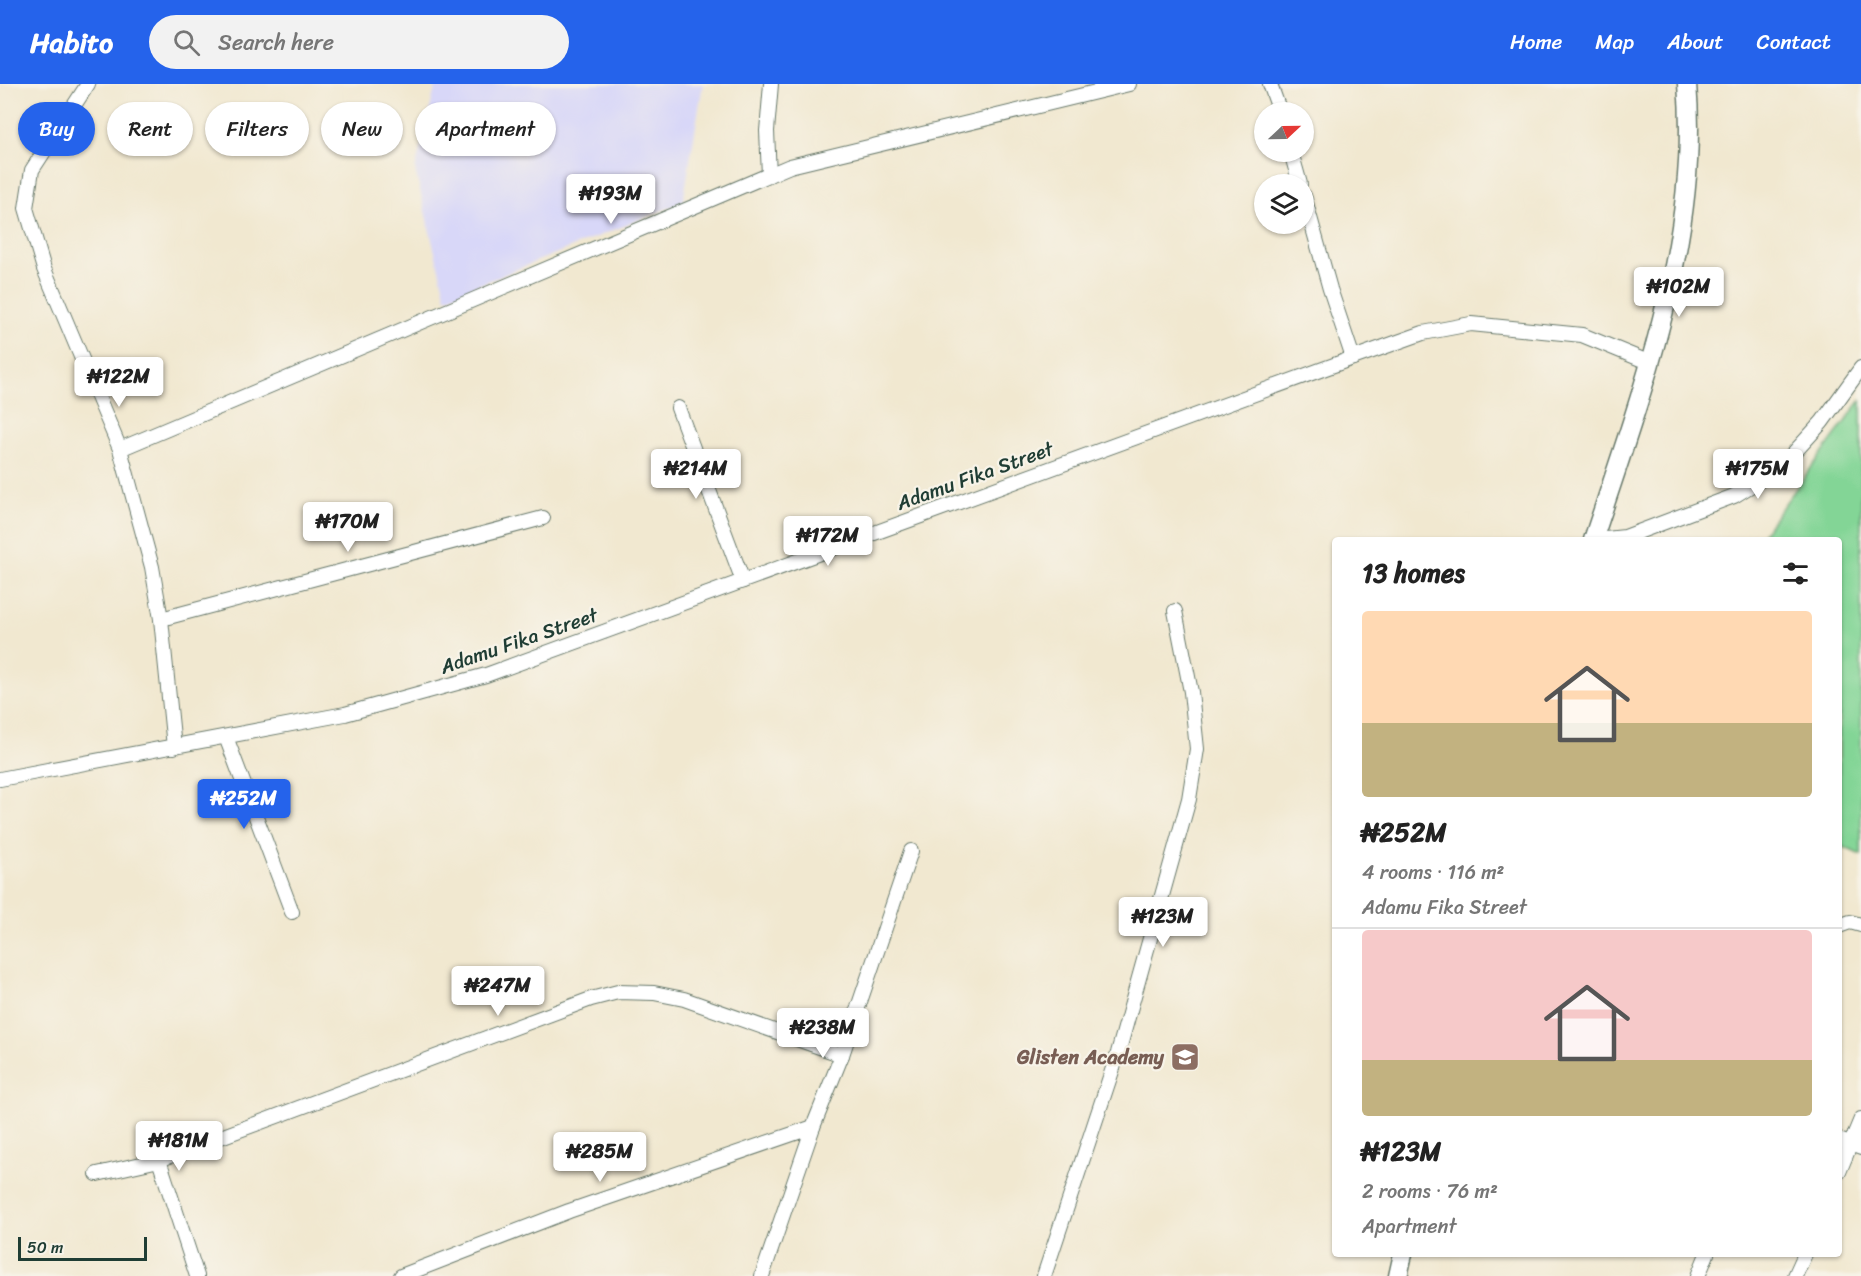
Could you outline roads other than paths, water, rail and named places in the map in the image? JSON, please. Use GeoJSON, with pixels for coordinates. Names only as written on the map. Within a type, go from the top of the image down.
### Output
{"type":"FeatureCollection","features":[{"type":"Feature","properties":{"kind":"street"},"geometry":{"type":"LineString","coordinates":[[88,84],[32,170],[26,208],[44,270],[120,449],[152,567],[161,619],[174,747]]}},
{"type":"Feature","properties":{"kind":"street"},"geometry":{"type":"LineString","coordinates":[[769,175],[767,131],[771,84]]}},
{"type":"Feature","properties":{"kind":"street"},"geometry":{"type":"LineString","coordinates":[[120,449],[790,166],[1129,84]]}},
{"type":"Feature","properties":{"kind":"street"},"geometry":{"type":"LineString","coordinates":[[1270,84],[1276,102]]}},
{"type":"Feature","properties":{"kind":"street"},"geometry":{"type":"LineString","coordinates":[[1596,537],[1670,286],[1682,219],[1689,156],[1687,84]]}},
{"type":"Feature","properties":{"kind":"street"},"geometry":{"type":"LineString","coordinates":[[1314,231],[1353,358]]}},
{"type":"Feature","properties":{"kind":"street","name":"Adamu Fika Street"},"geometry":{"type":"LineString","coordinates":[[0,779],[345,714],[429,693],[486,675],[1434,330],[1471,324],[1582,335],[1648,362]]}},
{"type":"Feature","properties":{"kind":"street"},"geometry":{"type":"LineString","coordinates":[[1625,537],[1734,496],[1781,467],[1822,422],[1861,368]]}},
{"type":"Feature","properties":{"kind":"street"},"geometry":{"type":"LineString","coordinates":[[678,408],[743,582]]}},
{"type":"Feature","properties":{"kind":"street"},"geometry":{"type":"LineString","coordinates":[[161,619],[543,518]]}},
{"type":"Feature","properties":{"kind":"street"},"geometry":{"type":"LineString","coordinates":[[1044,1276],[1118,1053],[1189,799],[1197,749],[1191,692],[1175,611]]}},
{"type":"Feature","properties":{"kind":"street"},"geometry":{"type":"LineString","coordinates":[[226,737],[292,912]]}},
{"type":"Feature","properties":{"kind":"street"},"geometry":{"type":"LineString","coordinates":[[762,1276],[813,1127],[842,1055],[911,851]]}},
{"type":"Feature","properties":{"kind":"street"},"geometry":{"type":"LineString","coordinates":[[1842,925],[1850,922],[1861,925]]}},
{"type":"Feature","properties":{"kind":"street"},"geometry":{"type":"LineString","coordinates":[[97,1174],[159,1160],[591,999],[618,992],[654,993],[684,999],[842,1055]]}},
{"type":"Feature","properties":{"kind":"street"},"geometry":{"type":"LineString","coordinates":[[1842,1164],[1861,1119]]}},
{"type":"Feature","properties":{"kind":"street"},"geometry":{"type":"LineString","coordinates":[[401,1276],[569,1211],[813,1127]]}},
{"type":"Feature","properties":{"kind":"street"},"geometry":{"type":"LineString","coordinates":[[159,1160],[198,1276]]}},
{"type":"Feature","properties":{"kind":"street"},"geometry":{"type":"LineString","coordinates":[[1398,1276],[1402,1257]]}},
{"type":"Feature","properties":{"kind":"street"},"geometry":{"type":"LineString","coordinates":[[1698,1276],[1706,1257]]}},
{"type":"Feature","properties":{"kind":"street"},"geometry":{"type":"LineString","coordinates":[[1795,1276],[1803,1257]]}},
{"type":"Feature","properties":{"kind":"place","name":"Glisten Academy"},"geometry":{"type":"Point","coordinates":[1185,1057]}}]}
